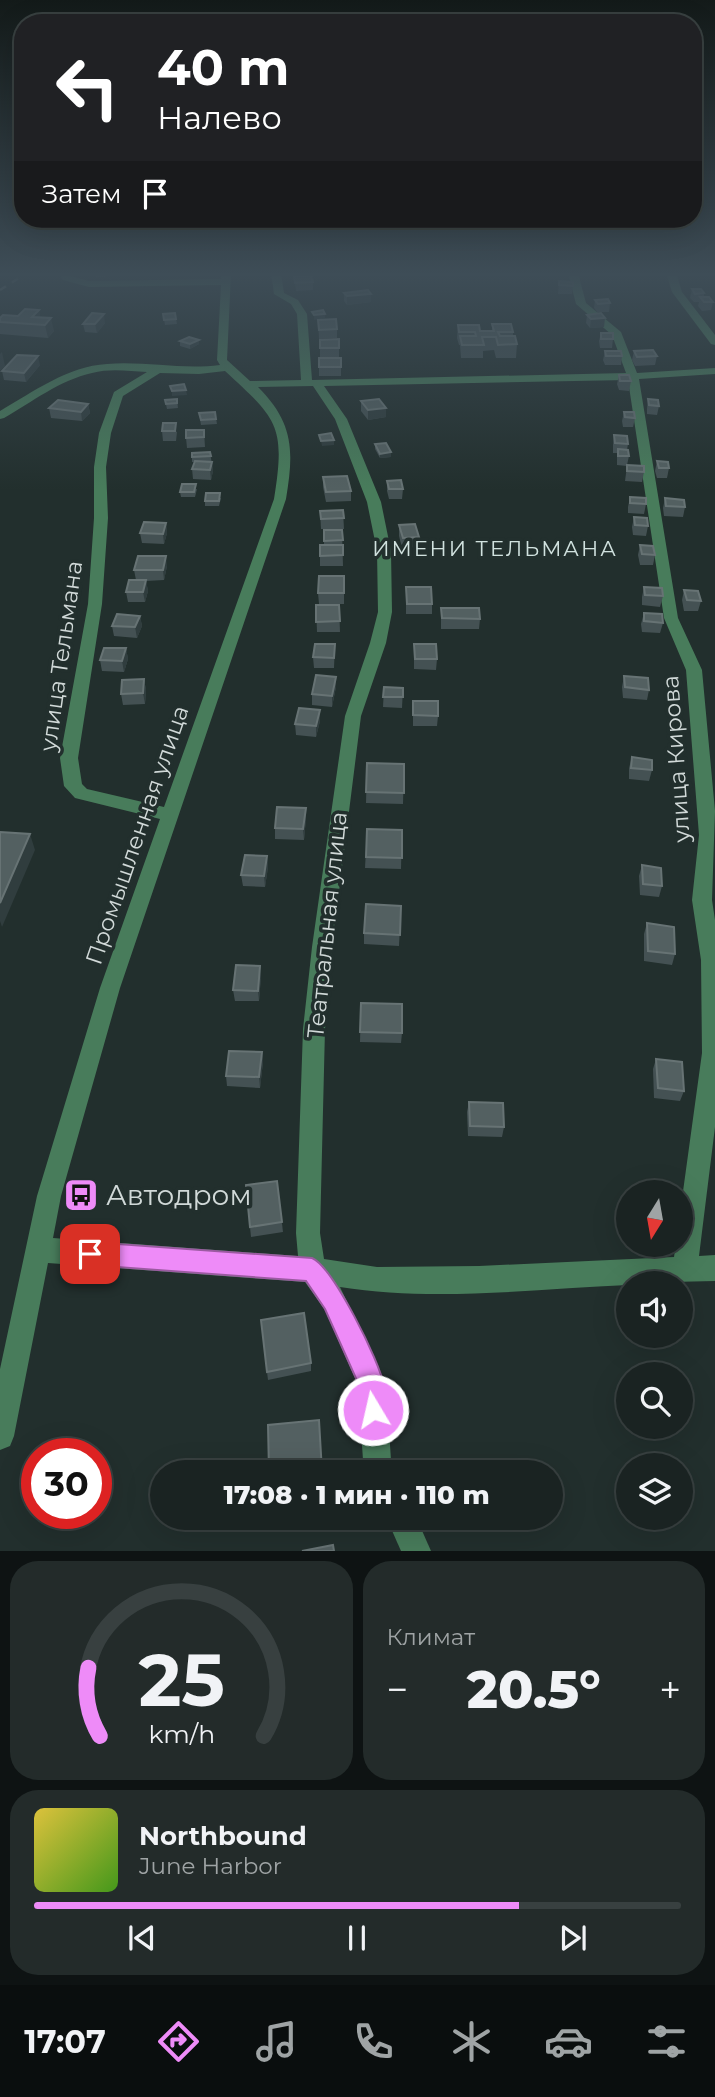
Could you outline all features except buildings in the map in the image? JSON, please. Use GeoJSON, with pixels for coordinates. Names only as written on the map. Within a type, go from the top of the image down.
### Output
{"type":"FeatureCollection","features":[{"type":"Feature","properties":{"kind":"street"},"geometry":{"type":"LineString","coordinates":[[0,416],[58,382],[88,370],[108,367],[199,372],[227,368],[222,360],[221,345]]}},
{"type":"Feature","properties":{"kind":"street"},"geometry":{"type":"LineString","coordinates":[[306,345],[311,383]]}},
{"type":"Feature","properties":{"kind":"street","name":"улица Кирова"},"geometry":{"type":"LineString","coordinates":[[621,345],[633,377],[671,618],[694,670],[708,835],[702,900],[711,960],[713,1054],[685,1268]]}},
{"type":"Feature","properties":{"kind":"street","name":"Промышленная улица"},"geometry":{"type":"LineString","coordinates":[[0,1436],[49,1196],[110,988],[168,814],[280,499],[286,444],[283,427],[248,384],[227,368]]}},
{"type":"Feature","properties":{"kind":"street"},"geometry":{"type":"LineString","coordinates":[[248,384],[633,377],[715,370]]}},
{"type":"Feature","properties":{"kind":"street","name":"улица Тельмана"},"geometry":{"type":"LineString","coordinates":[[156,371],[118,394],[105,433],[100,467],[101,517],[95,604],[69,758],[73,786],[81,794],[168,814]]}},
{"type":"Feature","properties":{"kind":"street","name":"Театральная улица"},"geometry":{"type":"LineString","coordinates":[[311,383],[341,419],[374,502],[384,551],[385,612],[378,643],[353,716],[322,947],[312,1084],[308,1234],[312,1270],[334,1301],[372,1384],[377,1460]]}},
{"type":"Feature","properties":{"kind":"street"},"geometry":{"type":"LineString","coordinates":[[38,1250],[312,1270],[377,1280],[479,1279],[715,1268]]}},
{"type":"Feature","properties":{"kind":"street"},"geometry":{"type":"LineString","coordinates":[[407,1530],[416,1551]]}},
{"type":"Feature","properties":{"kind":"place","name":"Автодром"},"geometry":{"type":"Point","coordinates":[81,1195]}},
{"type":"Feature","properties":{"kind":"district","name":"ИМЕНИ ТЕЛЬМАНА"},"geometry":{"type":"Point","coordinates":[495,548]}},
{"type":"Feature","properties":{"kind":"route"},"geometry":{"type":"LineString","coordinates":[[90,1254],[312,1270],[334,1301],[372,1384],[373,1410]]}}]}
